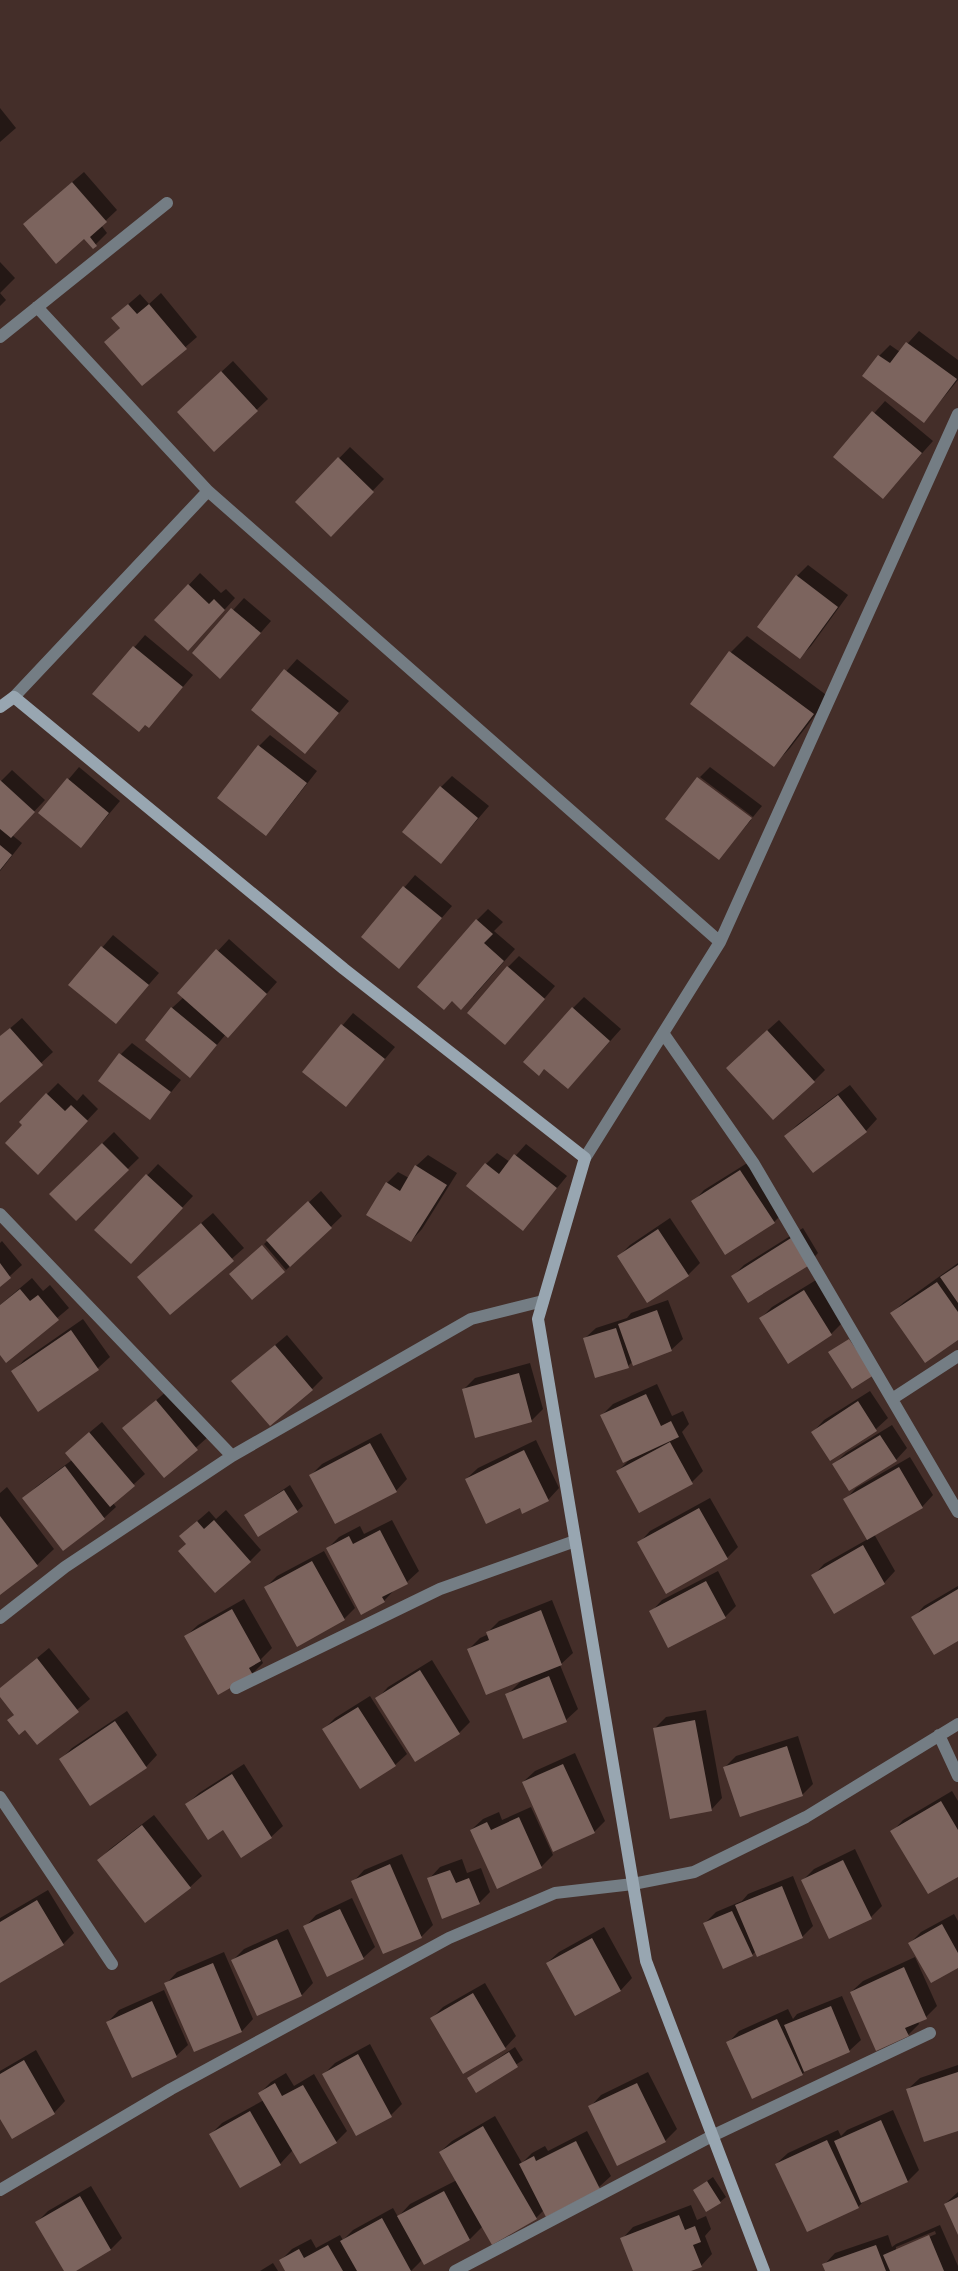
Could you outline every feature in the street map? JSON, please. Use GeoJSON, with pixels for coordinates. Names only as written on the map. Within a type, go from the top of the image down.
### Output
{"type":"FeatureCollection","features":[{"type":"Feature","properties":{"kind":"street"},"geometry":{"type":"LineString","coordinates":[[0,337],[167,203]]}},
{"type":"Feature","properties":{"kind":"street"},"geometry":{"type":"LineString","coordinates":[[38,307],[208,491],[720,942]]}},
{"type":"Feature","properties":{"kind":"street"},"geometry":{"type":"LineString","coordinates":[[764,2271],[646,1961],[538,1319],[585,1158],[720,942],[958,414]]}},
{"type":"Feature","properties":{"kind":"street"},"geometry":{"type":"LineString","coordinates":[[0,707],[14,697],[208,491]]}},
{"type":"Feature","properties":{"kind":"street"},"geometry":{"type":"LineString","coordinates":[[14,697],[344,969],[585,1158]]}},
{"type":"Feature","properties":{"kind":"street"},"geometry":{"type":"LineString","coordinates":[[663,1033],[754,1164],[958,1512]]}},
{"type":"Feature","properties":{"kind":"street"},"geometry":{"type":"LineString","coordinates":[[0,1214],[232,1456]]}},
{"type":"Feature","properties":{"kind":"street"},"geometry":{"type":"LineString","coordinates":[[0,1618],[65,1567],[232,1456],[471,1319],[543,1301]]}},
{"type":"Feature","properties":{"kind":"street"},"geometry":{"type":"LineString","coordinates":[[892,1399],[958,1356]]}},
{"type":"Feature","properties":{"kind":"street"},"geometry":{"type":"LineString","coordinates":[[236,1688],[440,1589],[575,1541]]}},
{"type":"Feature","properties":{"kind":"street"},"geometry":{"type":"LineString","coordinates":[[0,2190],[171,2089],[449,1938],[555,1893],[633,1884],[704,1868],[806,1817],[958,1724]]}},
{"type":"Feature","properties":{"kind":"street"},"geometry":{"type":"LineString","coordinates":[[939,1735],[958,1776]]}},
{"type":"Feature","properties":{"kind":"street"},"geometry":{"type":"LineString","coordinates":[[0,1797],[112,1964]]}},
{"type":"Feature","properties":{"kind":"street"},"geometry":{"type":"LineString","coordinates":[[455,2271],[712,2136],[930,2033]]}},
{"type":"Feature","properties":{"kind":"building"},"geometry":{"type":"Polygon","coordinates":[[[72,182],[107,222],[90,237],[97,246],[93,249],[84,239],[56,264],[23,224],[72,182]]]}},
{"type":"Feature","properties":{"kind":"building"},"geometry":{"type":"Polygon","coordinates":[[[128,304],[137,314],[149,304],[187,349],[142,386],[104,342],[120,328],[111,318],[128,304]]]}},
{"type":"Feature","properties":{"kind":"building"},"geometry":{"type":"Polygon","coordinates":[[[906,342],[957,379],[924,423],[862,376],[878,355],[890,363],[906,342]]]}},
{"type":"Feature","properties":{"kind":"building"},"geometry":{"type":"Polygon","coordinates":[[[221,371],[258,411],[214,452],[177,412],[221,371]]]}},
{"type":"Feature","properties":{"kind":"building"},"geometry":{"type":"Polygon","coordinates":[[[872,411],[922,453],[883,499],[833,457],[872,411]]]}},
{"type":"Feature","properties":{"kind":"building"},"geometry":{"type":"Polygon","coordinates":[[[338,457],[374,492],[331,537],[295,502],[338,457]]]}},
{"type":"Feature","properties":{"kind":"building"},"geometry":{"type":"Polygon","coordinates":[[[796,575],[838,607],[800,659],[757,627],[796,575]]]}},
{"type":"Feature","properties":{"kind":"building"},"geometry":{"type":"Polygon","coordinates":[[[188,584],[209,604],[214,599],[225,610],[188,651],[154,620],[188,584]]]}},
{"type":"Feature","properties":{"kind":"building"},"geometry":{"type":"Polygon","coordinates":[[[231,608],[261,633],[220,679],[192,653],[231,608]]]}},
{"type":"Feature","properties":{"kind":"building"},"geometry":{"type":"Polygon","coordinates":[[[133,646],[183,687],[149,728],[145,725],[139,732],[92,694],[133,646]]]}},
{"type":"Feature","properties":{"kind":"building"},"geometry":{"type":"Polygon","coordinates":[[[729,651],[814,714],[774,767],[690,704],[729,651]]]}},
{"type":"Feature","properties":{"kind":"building"},"geometry":{"type":"Polygon","coordinates":[[[284,669],[339,713],[305,754],[251,710],[284,669]]]}},
{"type":"Feature","properties":{"kind":"building"},"geometry":{"type":"Polygon","coordinates":[[[258,745],[307,783],[266,836],[217,798],[258,745]]]}},
{"type":"Feature","properties":{"kind":"building"},"geometry":{"type":"Polygon","coordinates":[[[697,777],[752,818],[719,860],[665,819],[697,777]]]}},
{"type":"Feature","properties":{"kind":"building"},"geometry":{"type":"Polygon","coordinates":[[[67,778],[109,813],[81,848],[38,813],[67,778]]]}},
{"type":"Feature","properties":{"kind":"building"},"geometry":{"type":"Polygon","coordinates":[[[0,780],[35,812],[11,838],[0,829],[0,780]]]}},
{"type":"Feature","properties":{"kind":"building"},"geometry":{"type":"Polygon","coordinates":[[[440,786],[478,818],[441,864],[402,832],[440,786]]]}},
{"type":"Feature","properties":{"kind":"building"},"geometry":{"type":"Polygon","coordinates":[[[0,845],[12,855],[0,870],[0,845]]]}},
{"type":"Feature","properties":{"kind":"building"},"geometry":{"type":"Polygon","coordinates":[[[403,886],[442,918],[399,969],[361,937],[403,886]]]}},
{"type":"Feature","properties":{"kind":"building"},"geometry":{"type":"Polygon","coordinates":[[[476,919],[493,934],[484,943],[504,961],[461,1010],[452,1001],[444,1010],[417,987],[476,919]]]}},
{"type":"Feature","properties":{"kind":"building"},"geometry":{"type":"Polygon","coordinates":[[[101,946],[149,985],[116,1024],[68,985],[101,946]]]}},
{"type":"Feature","properties":{"kind":"building"},"geometry":{"type":"Polygon","coordinates":[[[216,949],[267,994],[228,1038],[177,993],[216,949]]]}},
{"type":"Feature","properties":{"kind":"building"},"geometry":{"type":"Polygon","coordinates":[[[507,966],[545,999],[505,1045],[467,1013],[507,966]]]}},
{"type":"Feature","properties":{"kind":"building"},"geometry":{"type":"Polygon","coordinates":[[[171,1007],[217,1045],[190,1078],[145,1040],[171,1007]]]}},
{"type":"Feature","properties":{"kind":"building"},"geometry":{"type":"Polygon","coordinates":[[[572,1007],[610,1041],[568,1089],[544,1069],[539,1076],[523,1062],[572,1007]]]}},
{"type":"Feature","properties":{"kind":"building"},"geometry":{"type":"Polygon","coordinates":[[[341,1024],[385,1059],[346,1107],[302,1072],[341,1024]]]}},
{"type":"Feature","properties":{"kind":"building"},"geometry":{"type":"Polygon","coordinates":[[[10,1028],[43,1065],[0,1103],[0,1036],[10,1028]]]}},
{"type":"Feature","properties":{"kind":"building"},"geometry":{"type":"Polygon","coordinates":[[[767,1030],[815,1082],[773,1120],[726,1068],[767,1030]]]}},
{"type":"Feature","properties":{"kind":"building"},"geometry":{"type":"Polygon","coordinates":[[[119,1053],[171,1092],[150,1120],[98,1081],[119,1053]]]}},
{"type":"Feature","properties":{"kind":"building"},"geometry":{"type":"Polygon","coordinates":[[[46,1093],[65,1111],[71,1105],[88,1121],[38,1175],[5,1143],[22,1125],[19,1122],[46,1093]]]}},
{"type":"Feature","properties":{"kind":"building"},"geometry":{"type":"Polygon","coordinates":[[[838,1095],[867,1132],[813,1173],[784,1136],[838,1095]]]}},
{"type":"Feature","properties":{"kind":"building"},"geometry":{"type":"Polygon","coordinates":[[[102,1143],[129,1170],[76,1221],[49,1194],[102,1143]]]}},
{"type":"Feature","properties":{"kind":"building"},"geometry":{"type":"Polygon","coordinates":[[[514,1154],[557,1188],[523,1231],[466,1186],[485,1163],[499,1174],[514,1154]]]}},
{"type":"Feature","properties":{"kind":"building"},"geometry":{"type":"Polygon","coordinates":[[[415,1165],[447,1185],[411,1242],[366,1215],[386,1182],[400,1191],[415,1165]]]}},
{"type":"Feature","properties":{"kind":"building"},"geometry":{"type":"Polygon","coordinates":[[[740,1170],[775,1223],[725,1255],[691,1201],[740,1170]]]}},
{"type":"Feature","properties":{"kind":"building"},"geometry":{"type":"Polygon","coordinates":[[[146,1174],[183,1208],[131,1264],[94,1230],[146,1174]]]}},
{"type":"Feature","properties":{"kind":"building"},"geometry":{"type":"Polygon","coordinates":[[[308,1201],[332,1228],[290,1267],[266,1240],[308,1201]]]}},
{"type":"Feature","properties":{"kind":"building"},"geometry":{"type":"Polygon","coordinates":[[[201,1223],[234,1261],[170,1315],[137,1277],[201,1223]]]}},
{"type":"Feature","properties":{"kind":"building"},"geometry":{"type":"Polygon","coordinates":[[[658,1229],[689,1276],[647,1303],[617,1256],[658,1229]]]}},
{"type":"Feature","properties":{"kind":"building"},"geometry":{"type":"Polygon","coordinates":[[[791,1238],[808,1266],[748,1303],[731,1276],[791,1238]]]}},
{"type":"Feature","properties":{"kind":"building"},"geometry":{"type":"Polygon","coordinates":[[[262,1245],[285,1272],[252,1300],[229,1274],[262,1245]]]}},
{"type":"Feature","properties":{"kind":"building"},"geometry":{"type":"Polygon","coordinates":[[[0,1263],[11,1278],[0,1287],[0,1263]]]}},
{"type":"Feature","properties":{"kind":"building"},"geometry":{"type":"Polygon","coordinates":[[[958,1265],[958,1303],[940,1277],[958,1265]]]}},
{"type":"Feature","properties":{"kind":"building"},"geometry":{"type":"Polygon","coordinates":[[[937,1282],[958,1312],[958,1340],[925,1363],[890,1313],[937,1282]]]}},
{"type":"Feature","properties":{"kind":"building"},"geometry":{"type":"Polygon","coordinates":[[[20,1289],[30,1301],[38,1295],[59,1320],[6,1363],[0,1355],[0,1305],[20,1289]]]}},
{"type":"Feature","properties":{"kind":"building"},"geometry":{"type":"Polygon","coordinates":[[[804,1290],[832,1335],[788,1364],[759,1318],[804,1290]]]}},
{"type":"Feature","properties":{"kind":"building"},"geometry":{"type":"Polygon","coordinates":[[[657,1310],[672,1351],[633,1366],[618,1324],[657,1310]]]}},
{"type":"Feature","properties":{"kind":"building"},"geometry":{"type":"Polygon","coordinates":[[[616,1328],[629,1368],[595,1378],[583,1338],[616,1328]]]}},
{"type":"Feature","properties":{"kind":"building"},"geometry":{"type":"Polygon","coordinates":[[[71,1330],[99,1370],[38,1412],[11,1371],[71,1330]]]}},
{"type":"Feature","properties":{"kind":"building"},"geometry":{"type":"Polygon","coordinates":[[[849,1339],[874,1375],[852,1389],[828,1352],[849,1339]]]}},
{"type":"Feature","properties":{"kind":"building"},"geometry":{"type":"Polygon","coordinates":[[[275,1345],[313,1390],[270,1426],[231,1381],[275,1345]]]}},
{"type":"Feature","properties":{"kind":"building"},"geometry":{"type":"Polygon","coordinates":[[[519,1373],[532,1422],[475,1438],[462,1389],[519,1373]]]}},
{"type":"Feature","properties":{"kind":"building"},"geometry":{"type":"Polygon","coordinates":[[[646,1394],[661,1426],[671,1421],[679,1437],[623,1463],[600,1415],[646,1394]]]}},
{"type":"Feature","properties":{"kind":"building"},"geometry":{"type":"Polygon","coordinates":[[[156,1400],[198,1450],[164,1478],[122,1428],[156,1400]]]}},
{"type":"Feature","properties":{"kind":"building"},"geometry":{"type":"Polygon","coordinates":[[[858,1401],[877,1431],[830,1461],[811,1432],[858,1401]]]}},
{"type":"Feature","properties":{"kind":"building"},"geometry":{"type":"Polygon","coordinates":[[[89,1432],[135,1486],[110,1507],[65,1453],[89,1432]]]}},
{"type":"Feature","properties":{"kind":"building"},"geometry":{"type":"Polygon","coordinates":[[[880,1435],[897,1461],[849,1491],[832,1464],[880,1435]]]}},
{"type":"Feature","properties":{"kind":"building"},"geometry":{"type":"Polygon","coordinates":[[[670,1442],[693,1484],[639,1513],[616,1471],[670,1442]]]}},
{"type":"Feature","properties":{"kind":"building"},"geometry":{"type":"Polygon","coordinates":[[[370,1443],[397,1492],[335,1524],[309,1475],[370,1443]]]}},
{"type":"Feature","properties":{"kind":"building"},"geometry":{"type":"Polygon","coordinates":[[[524,1450],[549,1501],[522,1514],[520,1508],[486,1524],[465,1479],[524,1450]]]}},
{"type":"Feature","properties":{"kind":"building"},"geometry":{"type":"Polygon","coordinates":[[[65,1466],[105,1519],[63,1551],[22,1498],[65,1466]]]}},
{"type":"Feature","properties":{"kind":"building"},"geometry":{"type":"Polygon","coordinates":[[[899,1467],[923,1508],[867,1540],[843,1499],[899,1467]]]}},
{"type":"Feature","properties":{"kind":"building"},"geometry":{"type":"Polygon","coordinates":[[[284,1490],[298,1512],[258,1537],[244,1515],[284,1490]]]}},
{"type":"Feature","properties":{"kind":"building"},"geometry":{"type":"Polygon","coordinates":[[[699,1508],[728,1559],[666,1594],[637,1542],[699,1508]]]}},
{"type":"Feature","properties":{"kind":"building"},"geometry":{"type":"Polygon","coordinates":[[[0,1516],[38,1566],[0,1595],[0,1516]]]}},
{"type":"Feature","properties":{"kind":"building"},"geometry":{"type":"Polygon","coordinates":[[[214,1520],[251,1562],[215,1593],[178,1551],[186,1544],[179,1536],[197,1521],[204,1529],[214,1520]]]}},
{"type":"Feature","properties":{"kind":"building"},"geometry":{"type":"Polygon","coordinates":[[[380,1530],[408,1584],[382,1597],[385,1602],[361,1615],[326,1548],[349,1536],[353,1544],[380,1530]]]}},
{"type":"Feature","properties":{"kind":"building"},"geometry":{"type":"Polygon","coordinates":[[[863,1545],[885,1584],[834,1614],[811,1575],[863,1545]]]}},
{"type":"Feature","properties":{"kind":"building"},"geometry":{"type":"Polygon","coordinates":[[[312,1561],[345,1620],[297,1647],[264,1587],[312,1561]]]}},
{"type":"Feature","properties":{"kind":"building"},"geometry":{"type":"Polygon","coordinates":[[[706,1581],[726,1618],[668,1648],[649,1611],[706,1581]]]}},
{"type":"Feature","properties":{"kind":"building"},"geometry":{"type":"Polygon","coordinates":[[[958,1589],[958,1641],[934,1655],[911,1617],[958,1589]]]}},
{"type":"Feature","properties":{"kind":"building"},"geometry":{"type":"Polygon","coordinates":[[[232,1609],[261,1661],[249,1668],[253,1675],[218,1695],[184,1636],[232,1609]]]}},
{"type":"Feature","properties":{"kind":"building"},"geometry":{"type":"Polygon","coordinates":[[[541,1610],[562,1665],[486,1695],[467,1649],[489,1640],[486,1632],[541,1610]]]}},
{"type":"Feature","properties":{"kind":"building"},"geometry":{"type":"Polygon","coordinates":[[[37,1658],[79,1712],[37,1745],[25,1730],[19,1735],[7,1720],[14,1715],[0,1697],[0,1688],[37,1658]]]}},
{"type":"Feature","properties":{"kind":"building"},"geometry":{"type":"Polygon","coordinates":[[[420,1670],[460,1734],[415,1762],[375,1698],[420,1670]]]}},
{"type":"Feature","properties":{"kind":"building"},"geometry":{"type":"Polygon","coordinates":[[[549,1676],[567,1722],[523,1739],[505,1694],[549,1676]]]}},
{"type":"Feature","properties":{"kind":"building"},"geometry":{"type":"Polygon","coordinates":[[[358,1707],[396,1766],[360,1789],[322,1729],[358,1707]]]}},
{"type":"Feature","properties":{"kind":"building"},"geometry":{"type":"Polygon","coordinates":[[[695,1720],[712,1811],[670,1819],[653,1728],[695,1720]]]}},
{"type":"Feature","properties":{"kind":"building"},"geometry":{"type":"Polygon","coordinates":[[[115,1721],[147,1768],[90,1806],[59,1759],[115,1721]]]}},
{"type":"Feature","properties":{"kind":"building"},"geometry":{"type":"Polygon","coordinates":[[[787,1746],[803,1796],[740,1817],[723,1767],[787,1746]]]}},
{"type":"Feature","properties":{"kind":"building"},"geometry":{"type":"Polygon","coordinates":[[[563,1764],[595,1833],[553,1852],[522,1782],[563,1764]]]}},
{"type":"Feature","properties":{"kind":"building"},"geometry":{"type":"Polygon","coordinates":[[[232,1774],[272,1838],[241,1858],[223,1830],[208,1840],[185,1804],[232,1774]]]}},
{"type":"Feature","properties":{"kind":"building"},"geometry":{"type":"Polygon","coordinates":[[[941,1801],[958,1830],[958,1877],[928,1894],[890,1831],[941,1801]]]}},
{"type":"Feature","properties":{"kind":"building"},"geometry":{"type":"Polygon","coordinates":[[[519,1817],[542,1868],[497,1889],[470,1830],[487,1822],[491,1830],[519,1817]]]}},
{"type":"Feature","properties":{"kind":"building"},"geometry":{"type":"Polygon","coordinates":[[[142,1825],[191,1888],[145,1923],[97,1860],[142,1825]]]}},
{"type":"Feature","properties":{"kind":"building"},"geometry":{"type":"Polygon","coordinates":[[[843,1860],[872,1919],[829,1939],[801,1880],[843,1860]]]}},
{"type":"Feature","properties":{"kind":"building"},"geometry":{"type":"Polygon","coordinates":[[[390,1864],[422,1938],[383,1954],[351,1881],[390,1864]]]}},
{"type":"Feature","properties":{"kind":"building"},"geometry":{"type":"Polygon","coordinates":[[[450,1870],[456,1883],[469,1878],[480,1904],[442,1919],[427,1878],[450,1870]]]}},
{"type":"Feature","properties":{"kind":"building"},"geometry":{"type":"Polygon","coordinates":[[[782,1886],[803,1938],[757,1957],[735,1905],[782,1886]]]}},
{"type":"Feature","properties":{"kind":"building"},"geometry":{"type":"Polygon","coordinates":[[[37,1900],[64,1945],[0,1983],[0,1922],[37,1900]]]}},
{"type":"Feature","properties":{"kind":"building"},"geometry":{"type":"Polygon","coordinates":[[[340,1909],[364,1959],[327,1977],[303,1926],[340,1909]]]}},
{"type":"Feature","properties":{"kind":"building"},"geometry":{"type":"Polygon","coordinates":[[[732,1911],[753,1956],[723,1969],[703,1923],[732,1911]]]}},
{"type":"Feature","properties":{"kind":"building"},"geometry":{"type":"Polygon","coordinates":[[[942,1924],[958,1953],[958,1968],[931,1983],[908,1943],[942,1924]]]}},
{"type":"Feature","properties":{"kind":"building"},"geometry":{"type":"Polygon","coordinates":[[[592,1938],[621,1991],[575,2016],[546,1963],[592,1938]]]}},
{"type":"Feature","properties":{"kind":"building"},"geometry":{"type":"Polygon","coordinates":[[[277,1939],[302,1996],[257,2016],[231,1960],[277,1939]]]}},
{"type":"Feature","properties":{"kind":"building"},"geometry":{"type":"Polygon","coordinates":[[[213,1963],[242,2032],[194,2052],[164,1983],[213,1963]]]}},
{"type":"Feature","properties":{"kind":"building"},"geometry":{"type":"Polygon","coordinates":[[[904,1967],[927,2019],[905,2028],[909,2036],[876,2051],[850,1992],[904,1967]]]}},
{"type":"Feature","properties":{"kind":"building"},"geometry":{"type":"Polygon","coordinates":[[[473,1993],[506,2049],[463,2074],[430,2018],[473,1993]]]}},
{"type":"Feature","properties":{"kind":"building"},"geometry":{"type":"Polygon","coordinates":[[[152,2001],[177,2057],[132,2078],[106,2022],[152,2001]]]}},
{"type":"Feature","properties":{"kind":"building"},"geometry":{"type":"Polygon","coordinates":[[[831,2006],[850,2052],[804,2072],[784,2025],[831,2006]]]}},
{"type":"Feature","properties":{"kind":"building"},"geometry":{"type":"Polygon","coordinates":[[[777,2019],[803,2075],[752,2099],[726,2042],[777,2019]]]}},
{"type":"Feature","properties":{"kind":"building"},"geometry":{"type":"Polygon","coordinates":[[[509,2052],[518,2067],[476,2093],[467,2078],[509,2052]]]}},
{"type":"Feature","properties":{"kind":"building"},"geometry":{"type":"Polygon","coordinates":[[[358,2054],[392,2117],[356,2136],[322,2074],[358,2054]]]}},
{"type":"Feature","properties":{"kind":"building"},"geometry":{"type":"Polygon","coordinates":[[[24,2060],[55,2114],[12,2139],[0,2119],[0,2074],[24,2060]]]}},
{"type":"Feature","properties":{"kind":"building"},"geometry":{"type":"Polygon","coordinates":[[[958,2072],[958,2131],[924,2142],[906,2089],[958,2072]]]}},
{"type":"Feature","properties":{"kind":"building"},"geometry":{"type":"Polygon","coordinates":[[[275,2083],[282,2096],[303,2085],[337,2143],[300,2164],[258,2093],[275,2083]]]}},
{"type":"Feature","properties":{"kind":"building"},"geometry":{"type":"Polygon","coordinates":[[[637,2083],[666,2142],[617,2166],[588,2106],[637,2083]]]}},
{"type":"Feature","properties":{"kind":"building"},"geometry":{"type":"Polygon","coordinates":[[[250,2111],[281,2165],[240,2188],[209,2134],[250,2111]]]}},
{"type":"Feature","properties":{"kind":"building"},"geometry":{"type":"Polygon","coordinates":[[[881,2120],[908,2182],[861,2203],[834,2141],[881,2120]]]}},
{"type":"Feature","properties":{"kind":"building"},"geometry":{"type":"Polygon","coordinates":[[[483,2126],[537,2219],[492,2245],[439,2152],[483,2126]]]}},
{"type":"Feature","properties":{"kind":"building"},"geometry":{"type":"Polygon","coordinates":[[[827,2140],[859,2208],[807,2232],[775,2164],[827,2140]]]}},
{"type":"Feature","properties":{"kind":"building"},"geometry":{"type":"Polygon","coordinates":[[[576,2141],[600,2189],[546,2217],[519,2164],[534,2156],[536,2161],[576,2141]]]}},
{"type":"Feature","properties":{"kind":"building"},"geometry":{"type":"Polygon","coordinates":[[[707,2181],[721,2203],[706,2212],[693,2190],[707,2181]]]}},
{"type":"Feature","properties":{"kind":"building"},"geometry":{"type":"Polygon","coordinates":[[[444,2191],[470,2240],[424,2265],[397,2216],[444,2191]]]}},
{"type":"Feature","properties":{"kind":"building"},"geometry":{"type":"Polygon","coordinates":[[[80,2196],[111,2250],[76,2271],[64,2271],[35,2222],[80,2196]]]}},
{"type":"Feature","properties":{"kind":"building"},"geometry":{"type":"Polygon","coordinates":[[[958,2197],[958,2235],[944,2204],[958,2197]]]}},
{"type":"Feature","properties":{"kind":"building"},"geometry":{"type":"Polygon","coordinates":[[[679,2215],[685,2230],[695,2226],[701,2242],[693,2245],[702,2267],[691,2271],[633,2271],[620,2238],[679,2215]]]}},
{"type":"Feature","properties":{"kind":"building"},"geometry":{"type":"Polygon","coordinates":[[[382,2218],[411,2271],[357,2271],[340,2241],[382,2218]]]}},
{"type":"Feature","properties":{"kind":"building"},"geometry":{"type":"Polygon","coordinates":[[[929,2235],[944,2271],[890,2271],[883,2255],[929,2235]]]}},
{"type":"Feature","properties":{"kind":"building"},"geometry":{"type":"Polygon","coordinates":[[[328,2245],[343,2271],[285,2271],[279,2260],[299,2249],[304,2258],[328,2245]]]}},
{"type":"Feature","properties":{"kind":"building"},"geometry":{"type":"Polygon","coordinates":[[[876,2245],[886,2271],[825,2271],[822,2264],[876,2245]]]}}]}
